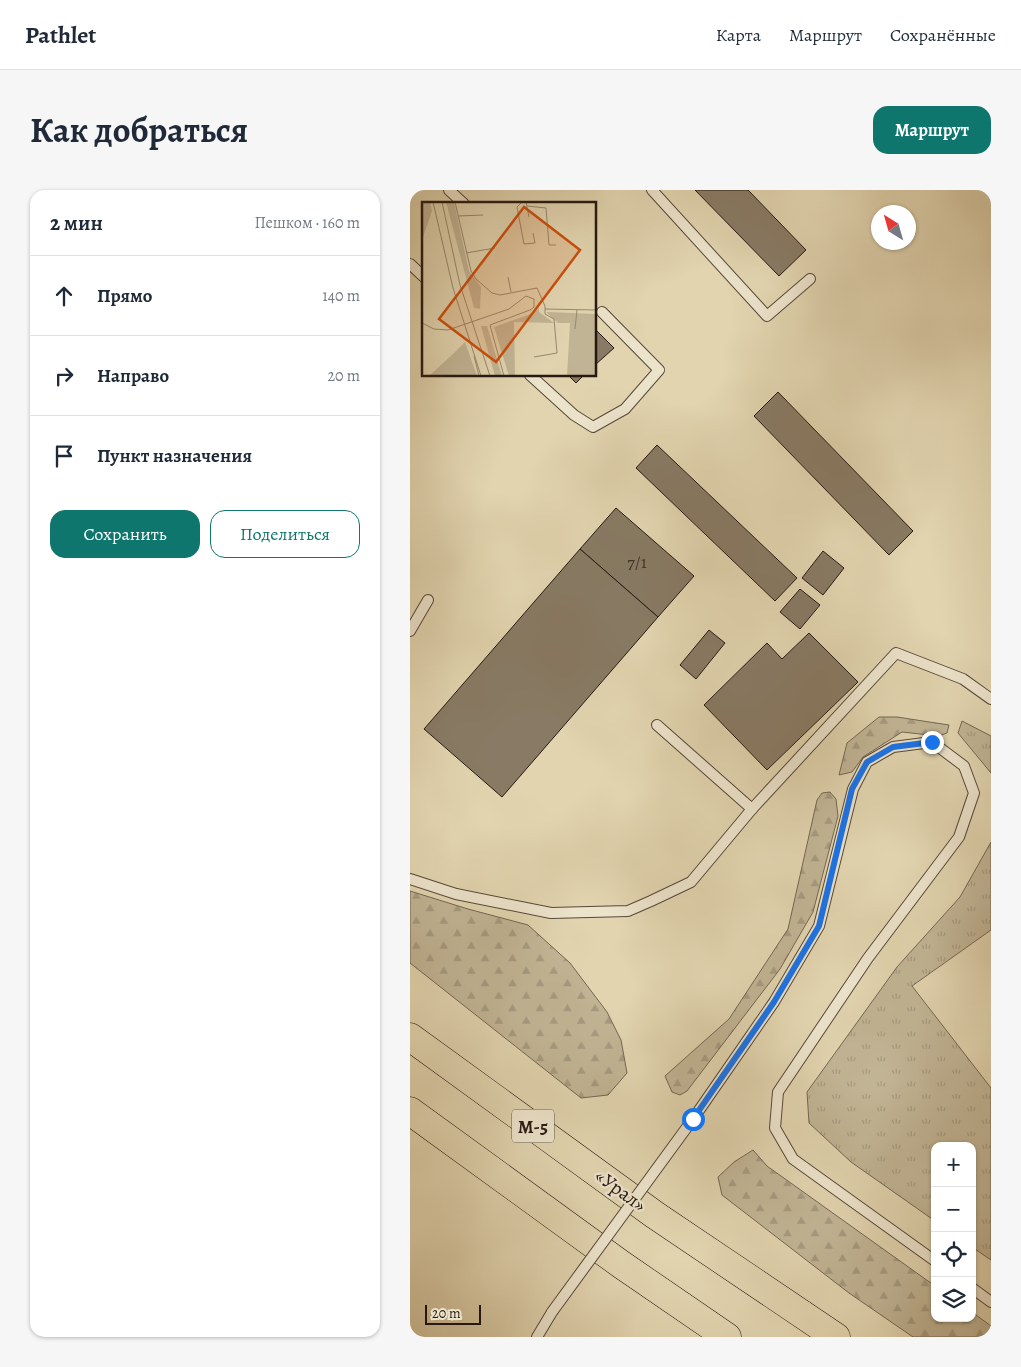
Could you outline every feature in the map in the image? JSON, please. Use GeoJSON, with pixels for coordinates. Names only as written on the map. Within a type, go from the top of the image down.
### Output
{"type":"FeatureCollection","features":[{"type":"Feature","properties":{"kind":"main road","name":"«Урал»"},"geometry":{"type":"LineString","coordinates":[[410,1037],[655,1215],[836,1337]]}},
{"type":"Feature","properties":{"kind":"main road"},"geometry":{"type":"LineString","coordinates":[[410,1111],[622,1265],[727,1337]]}},
{"type":"Feature","properties":{"kind":"lane"},"geometry":{"type":"LineString","coordinates":[[449,190],[462,202]]}},
{"type":"Feature","properties":{"kind":"lane"},"geometry":{"type":"LineString","coordinates":[[652,190],[766,316],[810,279]]}},
{"type":"Feature","properties":{"kind":"lane"},"geometry":{"type":"LineString","coordinates":[[410,264],[422,275]]}},
{"type":"Feature","properties":{"kind":"lane"},"geometry":{"type":"LineString","coordinates":[[531,376],[574,415],[594,427],[625,409],[660,370],[602,312]]}},
{"type":"Feature","properties":{"kind":"lane"},"geometry":{"type":"LineString","coordinates":[[410,631],[428,600]]}},
{"type":"Feature","properties":{"kind":"lane"},"geometry":{"type":"LineString","coordinates":[[410,879],[456,894],[551,913],[628,911],[691,882],[752,809],[896,653],[963,679],[991,699]]}},
{"type":"Feature","properties":{"kind":"lane"},"geometry":{"type":"LineString","coordinates":[[657,726],[752,809]]}},
{"type":"Feature","properties":{"kind":"lane"},"geometry":{"type":"LineString","coordinates":[[537,1337],[552,1312],[693,1119],[774,1002],[819,926],[852,789],[867,762],[893,747],[932,742],[964,766],[974,793],[960,837],[868,958],[778,1092],[775,1128],[793,1159],[931,1258]]}},
{"type":"Feature","properties":{"kind":"lane"},"geometry":{"type":"LineString","coordinates":[[976,1291],[991,1302]]}},
{"type":"Feature","properties":{"kind":"green space"},"geometry":{"type":"Polygon","coordinates":[[[879,717],[897,717],[949,725],[947,733],[939,736],[902,732],[863,757],[852,772],[839,775],[847,743],[879,717]]]}},
{"type":"Feature","properties":{"kind":"green space"},"geometry":{"type":"Polygon","coordinates":[[[962,721],[991,736],[991,773],[958,733],[962,721]]]}},
{"type":"Feature","properties":{"kind":"green space"},"geometry":{"type":"Polygon","coordinates":[[[830,792],[836,799],[838,816],[813,912],[780,969],[687,1091],[680,1095],[672,1092],[665,1076],[729,1019],[788,929],[817,800],[822,793],[830,792]]]}},
{"type":"Feature","properties":{"kind":"green space"},"geometry":{"type":"Polygon","coordinates":[[[991,842],[991,930],[912,986],[991,1088],[991,1260],[976,1250],[976,1142],[931,1142],[931,1218],[851,1162],[809,1123],[807,1092],[897,967],[960,897],[991,842]]]}},
{"type":"Feature","properties":{"kind":"green space"},"geometry":{"type":"Polygon","coordinates":[[[410,891],[528,925],[570,963],[607,1012],[621,1040],[627,1073],[608,1095],[581,1098],[410,963],[410,891]]]}},
{"type":"Feature","properties":{"kind":"green space"},"geometry":{"type":"Polygon","coordinates":[[[753,1150],[767,1166],[931,1283],[931,1322],[976,1322],[976,1315],[991,1326],[991,1337],[913,1337],[849,1293],[722,1195],[718,1177],[734,1162],[753,1150]]]}},
{"type":"Feature","properties":{"kind":"building"},"geometry":{"type":"Polygon","coordinates":[[[695,190],[748,190],[806,250],[779,276],[695,190]]]}},
{"type":"Feature","properties":{"kind":"building"},"geometry":{"type":"Polygon","coordinates":[[[596,330],[614,348],[596,364],[596,330]]]}},
{"type":"Feature","properties":{"kind":"building"},"geometry":{"type":"Polygon","coordinates":[[[569,376],[583,376],[576,383],[569,376]]]}},
{"type":"Feature","properties":{"kind":"building"},"geometry":{"type":"Polygon","coordinates":[[[778,392],[913,531],[889,555],[754,416],[778,392]]]}},
{"type":"Feature","properties":{"kind":"building"},"geometry":{"type":"Polygon","coordinates":[[[657,445],[797,578],[775,601],[636,468],[657,445]]]}},
{"type":"Feature","properties":{"kind":"building"},"geometry":{"type":"Polygon","coordinates":[[[616,508],[694,576],[658,617],[580,549],[616,508]]]}},
{"type":"Feature","properties":{"kind":"building"},"geometry":{"type":"Polygon","coordinates":[[[580,549],[658,617],[502,797],[424,729],[580,549]]]}},
{"type":"Feature","properties":{"kind":"building"},"geometry":{"type":"Polygon","coordinates":[[[823,551],[844,568],[823,595],[802,578],[823,551]]]}},
{"type":"Feature","properties":{"kind":"building"},"geometry":{"type":"Polygon","coordinates":[[[800,589],[820,605],[800,629],[780,612],[800,589]]]}},
{"type":"Feature","properties":{"kind":"building"},"geometry":{"type":"Polygon","coordinates":[[[709,630],[725,643],[696,679],[680,665],[709,630]]]}},
{"type":"Feature","properties":{"kind":"building"},"geometry":{"type":"Polygon","coordinates":[[[809,633],[858,682],[767,770],[704,705],[767,643],[782,659],[809,633]]]}},
{"type":"Feature","properties":{"kind":"route"},"geometry":{"type":"LineString","coordinates":[[693,1119],[774,1002],[819,926],[852,789],[867,762],[893,747],[932,742]]}}]}
